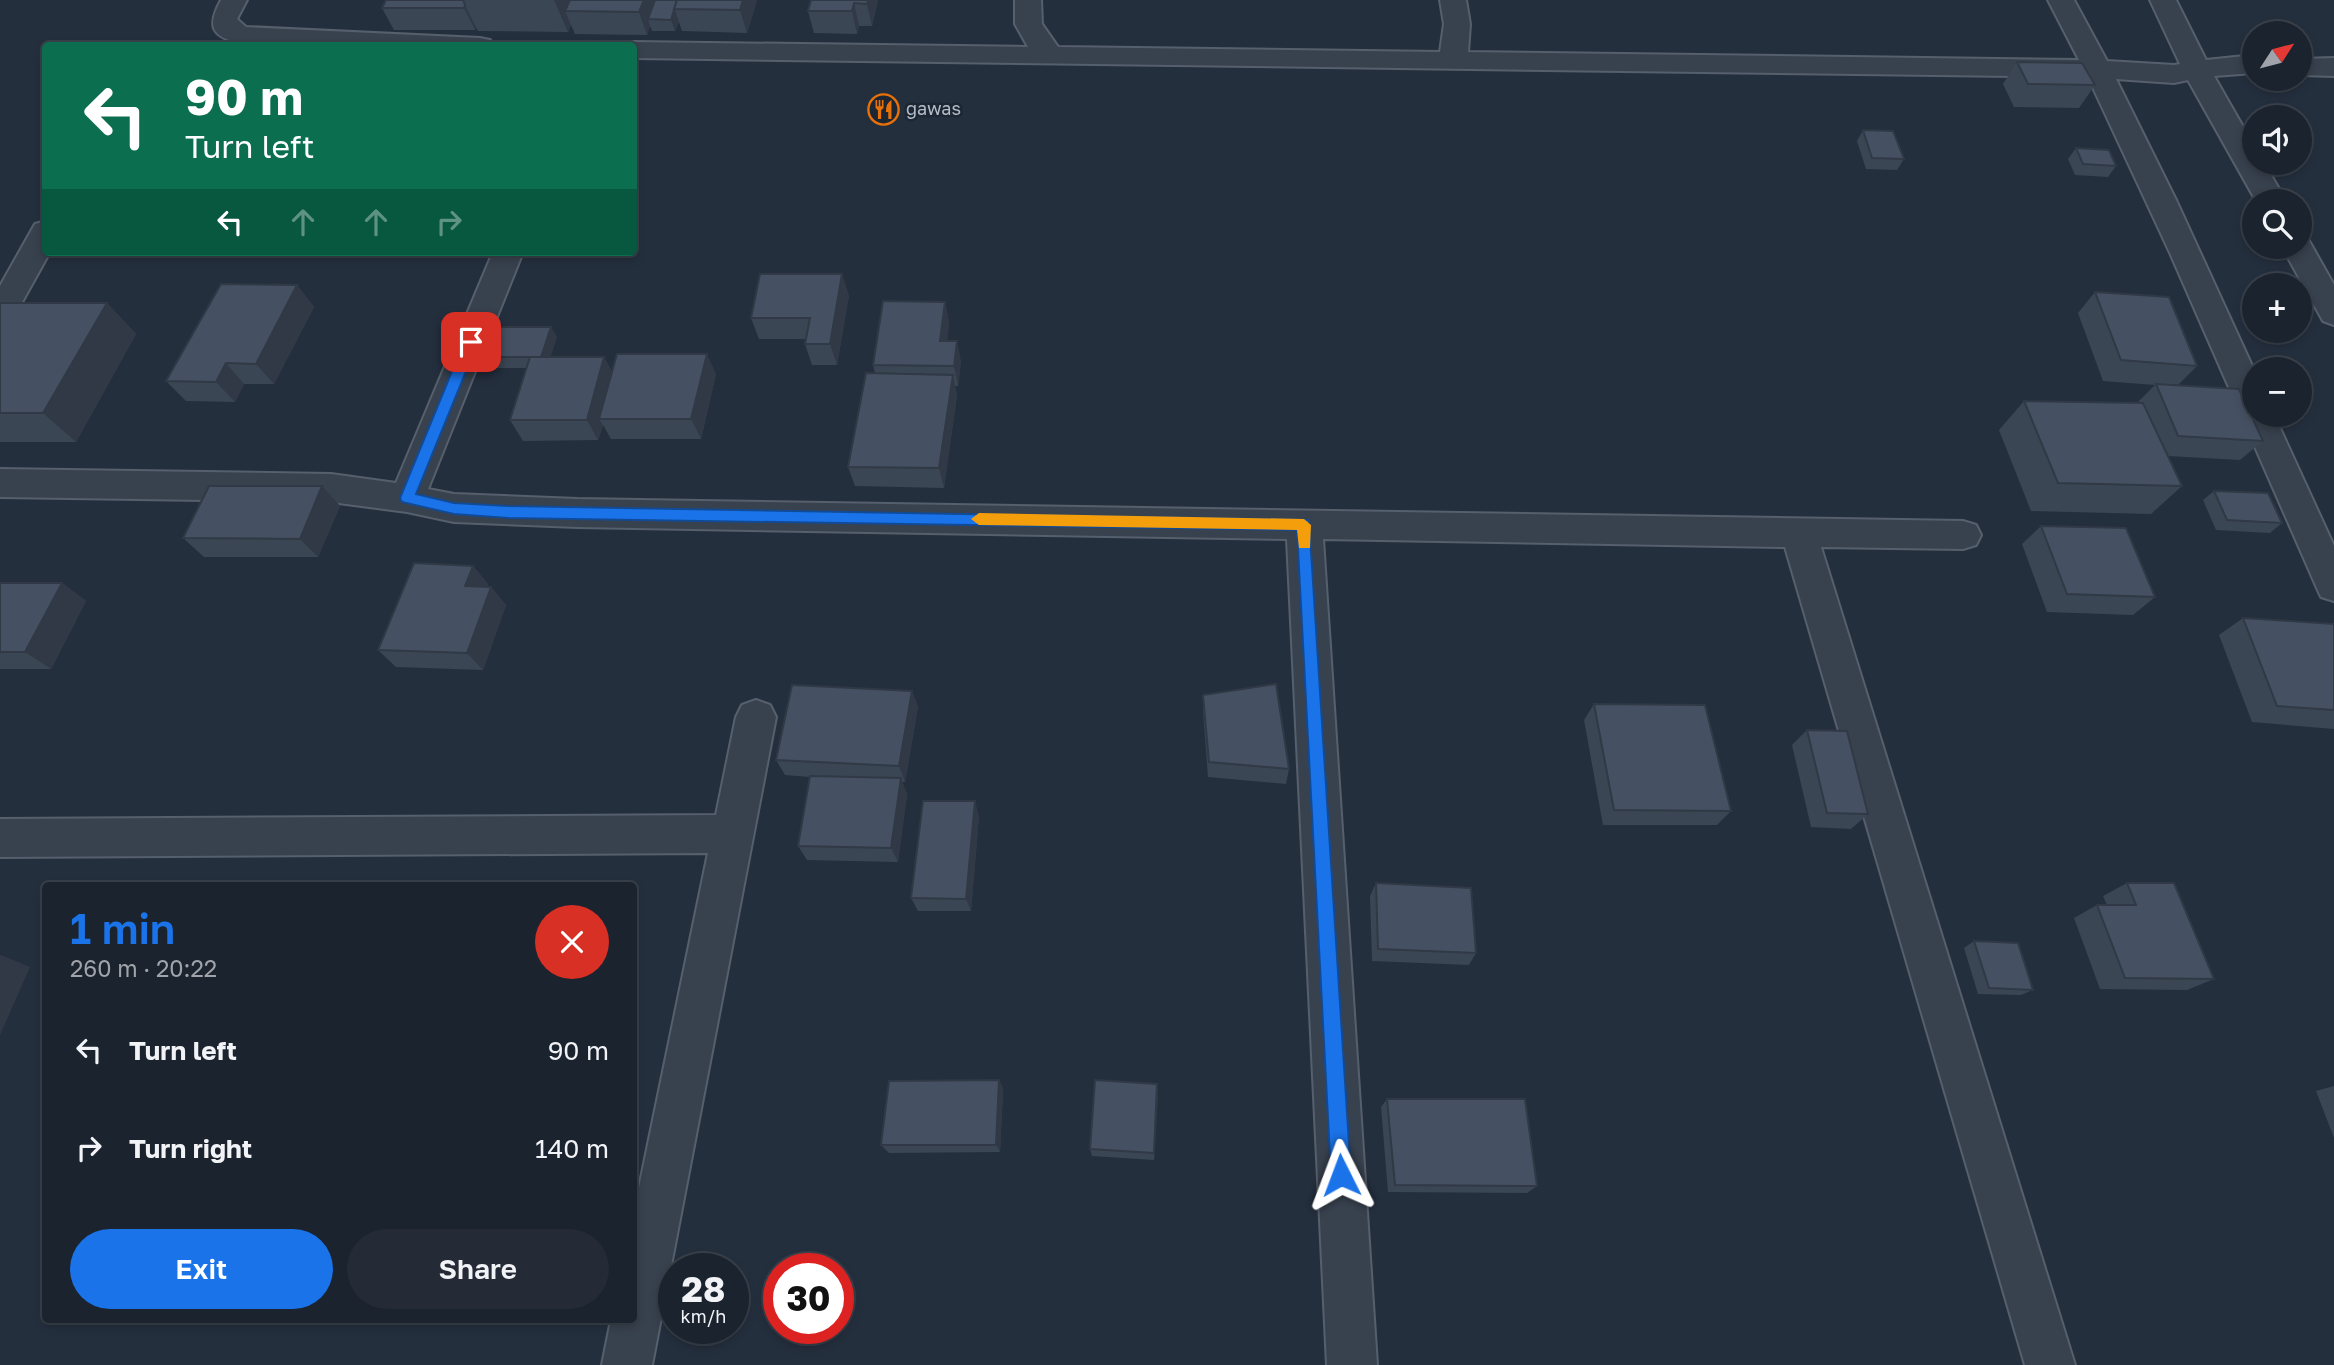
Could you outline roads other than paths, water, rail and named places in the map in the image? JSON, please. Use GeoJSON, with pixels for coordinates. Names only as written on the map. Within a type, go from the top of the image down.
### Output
{"type":"FeatureCollection","features":[{"type":"Feature","properties":{"kind":"street"},"geometry":{"type":"LineString","coordinates":[[234,0],[224,19],[225,25],[239,35],[392,42]]}},
{"type":"Feature","properties":{"kind":"street"},"geometry":{"type":"LineString","coordinates":[[1028,0],[1025,14],[1031,36],[1050,55]]}},
{"type":"Feature","properties":{"kind":"street"},"geometry":{"type":"LineString","coordinates":[[1453,0],[1457,24],[1453,60]]}},
{"type":"Feature","properties":{"kind":"street"},"geometry":{"type":"LineString","coordinates":[[2061,0],[2099,69],[2174,226],[2242,381]]}},
{"type":"Feature","properties":{"kind":"street"},"geometry":{"type":"LineString","coordinates":[[2163,0],[2197,71],[2264,189]]}},
{"type":"Feature","properties":{"kind":"street"},"geometry":{"type":"LineString","coordinates":[[637,50],[2099,69],[2174,74],[2242,64]]}},
{"type":"Feature","properties":{"kind":"street"},"geometry":{"type":"LineString","coordinates":[[2312,66],[2334,67]]}},
{"type":"Feature","properties":{"kind":"street"},"geometry":{"type":"LineString","coordinates":[[0,314],[42,238]]}},
{"type":"Feature","properties":{"kind":"street"},"geometry":{"type":"LineString","coordinates":[[407,498],[506,256]]}},
{"type":"Feature","properties":{"kind":"street"},"geometry":{"type":"LineString","coordinates":[[2304,259],[2334,313]]}},
{"type":"Feature","properties":{"kind":"street"},"geometry":{"type":"LineString","coordinates":[[2262,427],[2334,586]]}},
{"type":"Feature","properties":{"kind":"street"},"geometry":{"type":"LineString","coordinates":[[0,483],[331,488],[407,498],[454,508],[508,512],[1963,535]]}},
{"type":"Feature","properties":{"kind":"street"},"geometry":{"type":"LineString","coordinates":[[1304,525],[1352,1365]]}},
{"type":"Feature","properties":{"kind":"street"},"geometry":{"type":"LineString","coordinates":[[1799,533],[2050,1365]]}},
{"type":"Feature","properties":{"kind":"street"},"geometry":{"type":"LineString","coordinates":[[637,1315],[757,716]]}},
{"type":"Feature","properties":{"kind":"street"},"geometry":{"type":"LineString","coordinates":[[0,838],[733,834]]}},
{"type":"Feature","properties":{"kind":"street"},"geometry":{"type":"LineString","coordinates":[[627,1365],[635,1323]]}},
{"type":"Feature","properties":{"kind":"place","name":"gawas"},"geometry":{"type":"Point","coordinates":[883,109]}}]}
